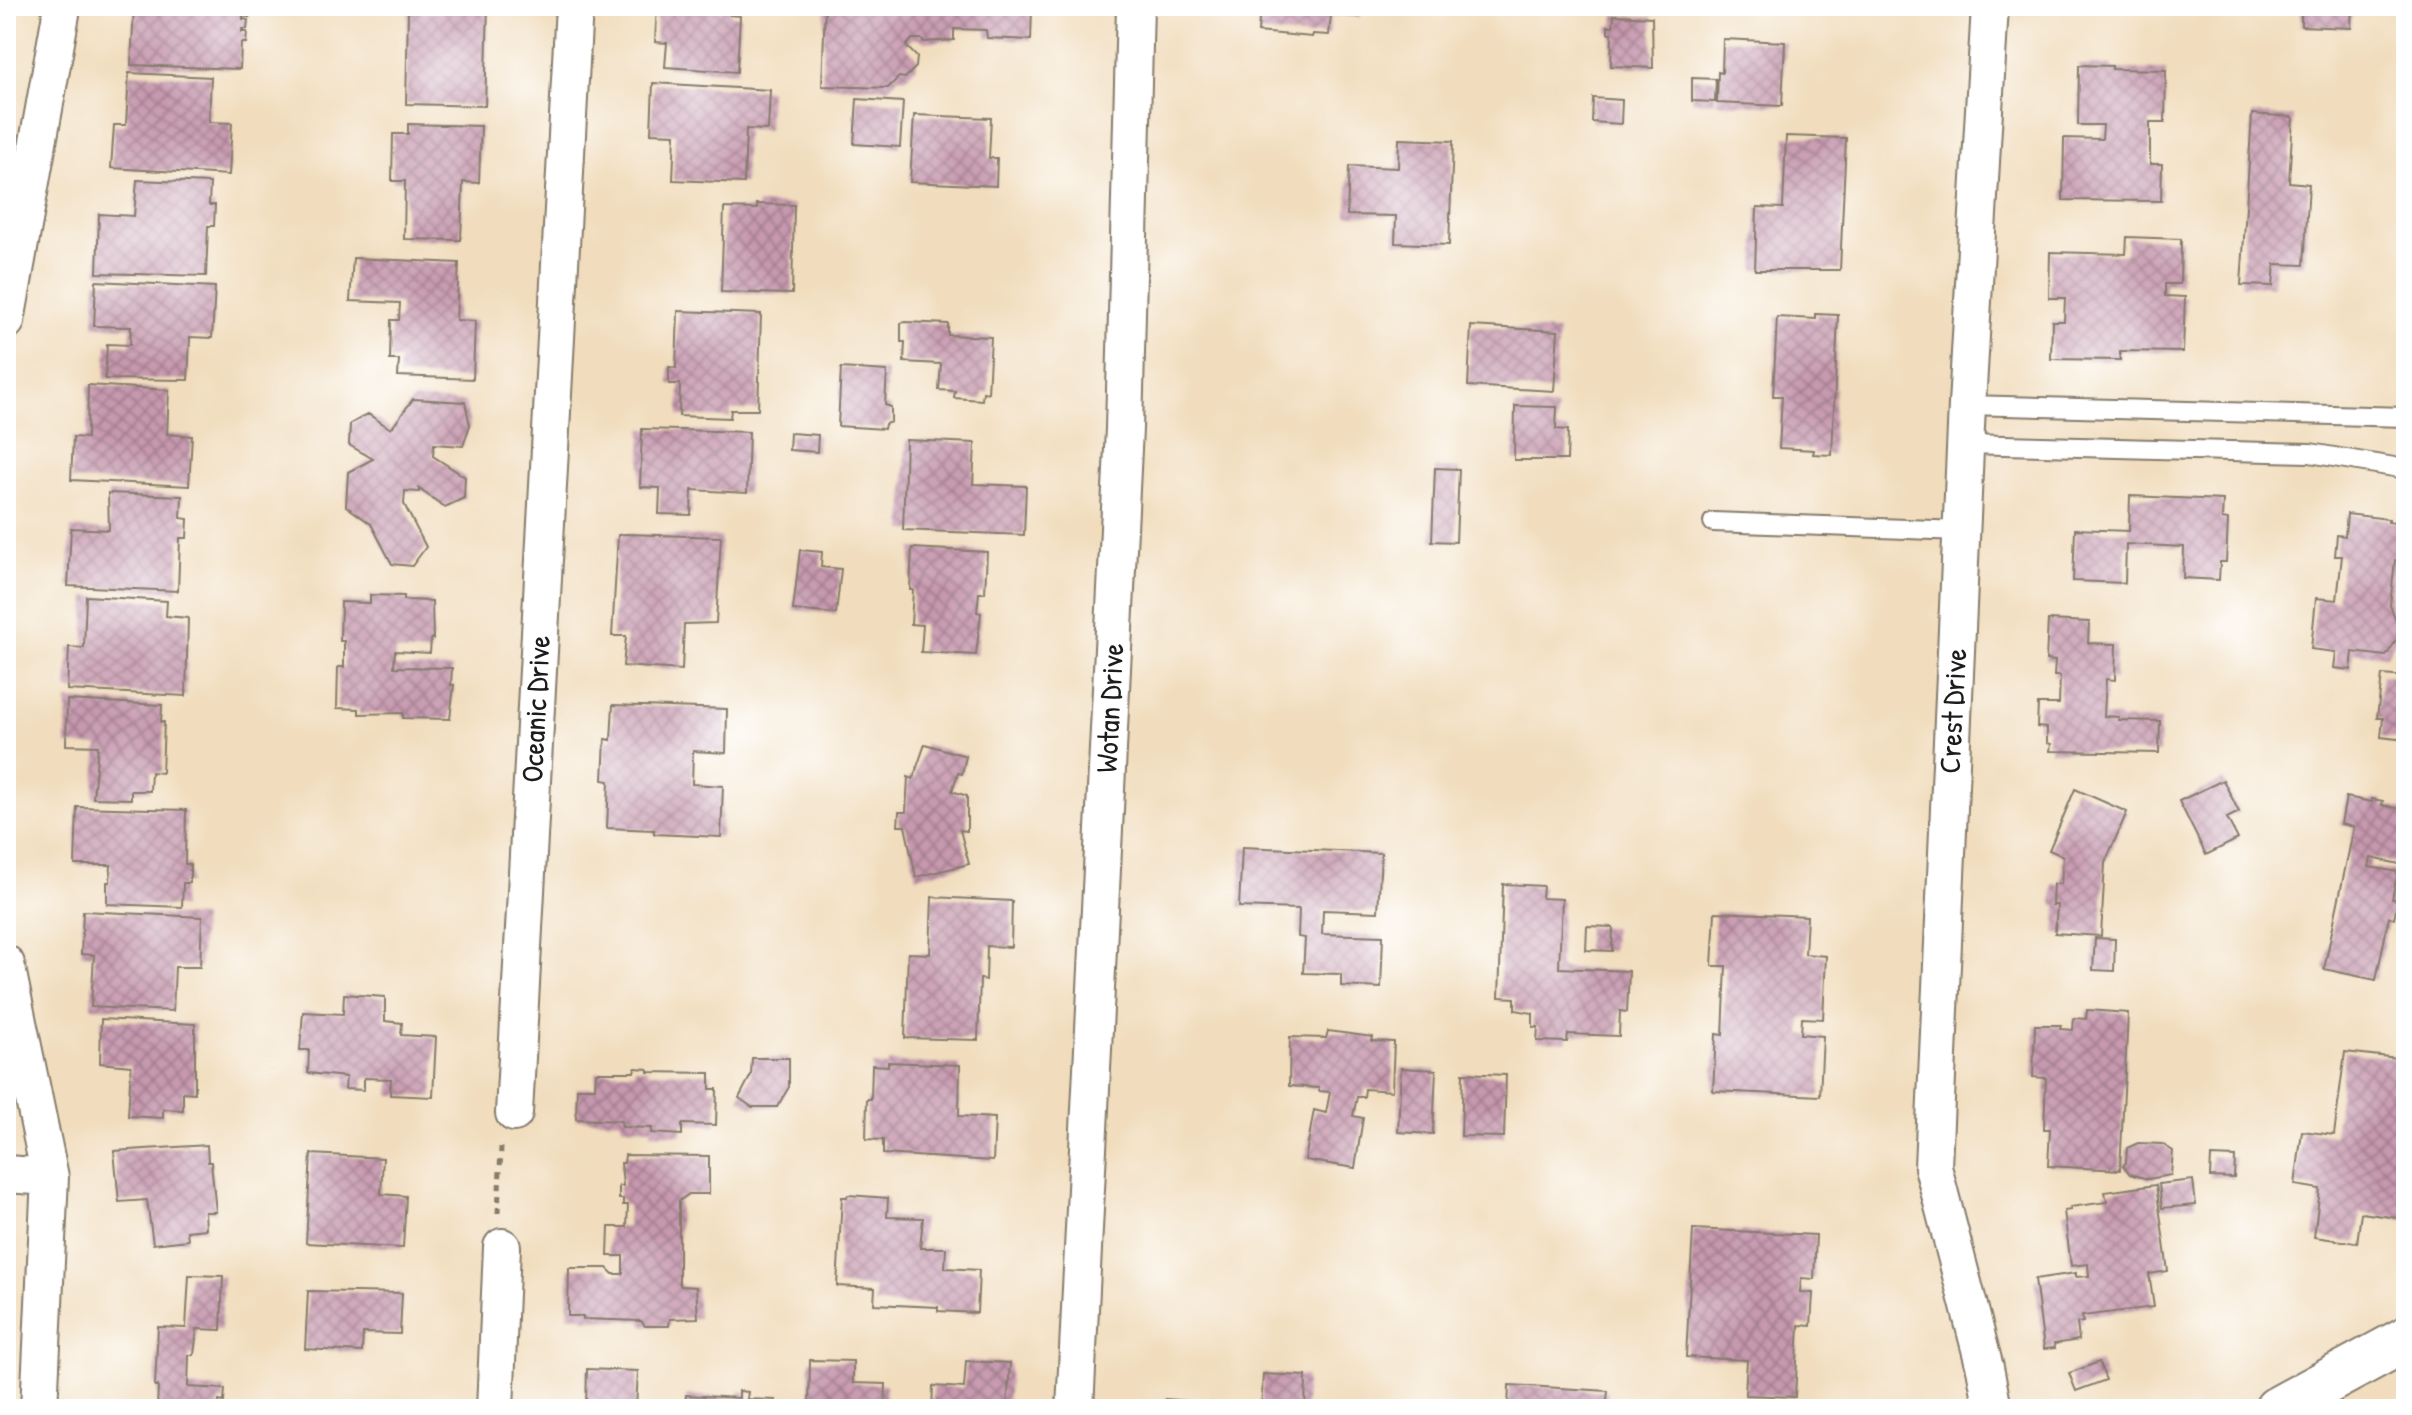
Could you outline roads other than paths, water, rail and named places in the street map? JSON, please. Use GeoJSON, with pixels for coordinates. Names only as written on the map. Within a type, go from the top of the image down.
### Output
{"type":"FeatureCollection","features":[{"type":"Feature","properties":{"kind":"main road"},"geometry":{"type":"LineString","coordinates":[[2277,1409],[2406,1339]]}},
{"type":"Feature","properties":{"kind":"street"},"geometry":{"type":"LineString","coordinates":[[6,321],[60,6]]}},
{"type":"Feature","properties":{"kind":"street","name":"Oceanic Drive"},"geometry":{"type":"LineString","coordinates":[[514,1113],[574,6]]}},
{"type":"Feature","properties":{"kind":"street","name":"Wotan Drive"},"geometry":{"type":"LineString","coordinates":[[1075,1409],[1123,445],[1135,6]]}},
{"type":"Feature","properties":{"kind":"street","name":"Crest Drive"},"geometry":{"type":"LineString","coordinates":[[1990,6],[1967,405],[1933,1167],[1993,1409]]}},
{"type":"Feature","properties":{"kind":"street"},"geometry":{"type":"LineString","coordinates":[[6,964],[50,1177],[39,1409]]}},
{"type":"Feature","properties":{"kind":"street"},"geometry":{"type":"LineString","coordinates":[[6,1174],[50,1177]]}},
{"type":"Feature","properties":{"kind":"street"},"geometry":{"type":"LineString","coordinates":[[495,1409],[502,1247]]}},
{"type":"Feature","properties":{"kind":"lane"},"geometry":{"type":"LineString","coordinates":[[1967,405],[2406,417]]}},
{"type":"Feature","properties":{"kind":"lane"},"geometry":{"type":"LineString","coordinates":[[1966,444],[2310,453],[2406,469]]}},
{"type":"Feature","properties":{"kind":"lane"},"geometry":{"type":"LineString","coordinates":[[1713,522],[1962,531]]}}]}
